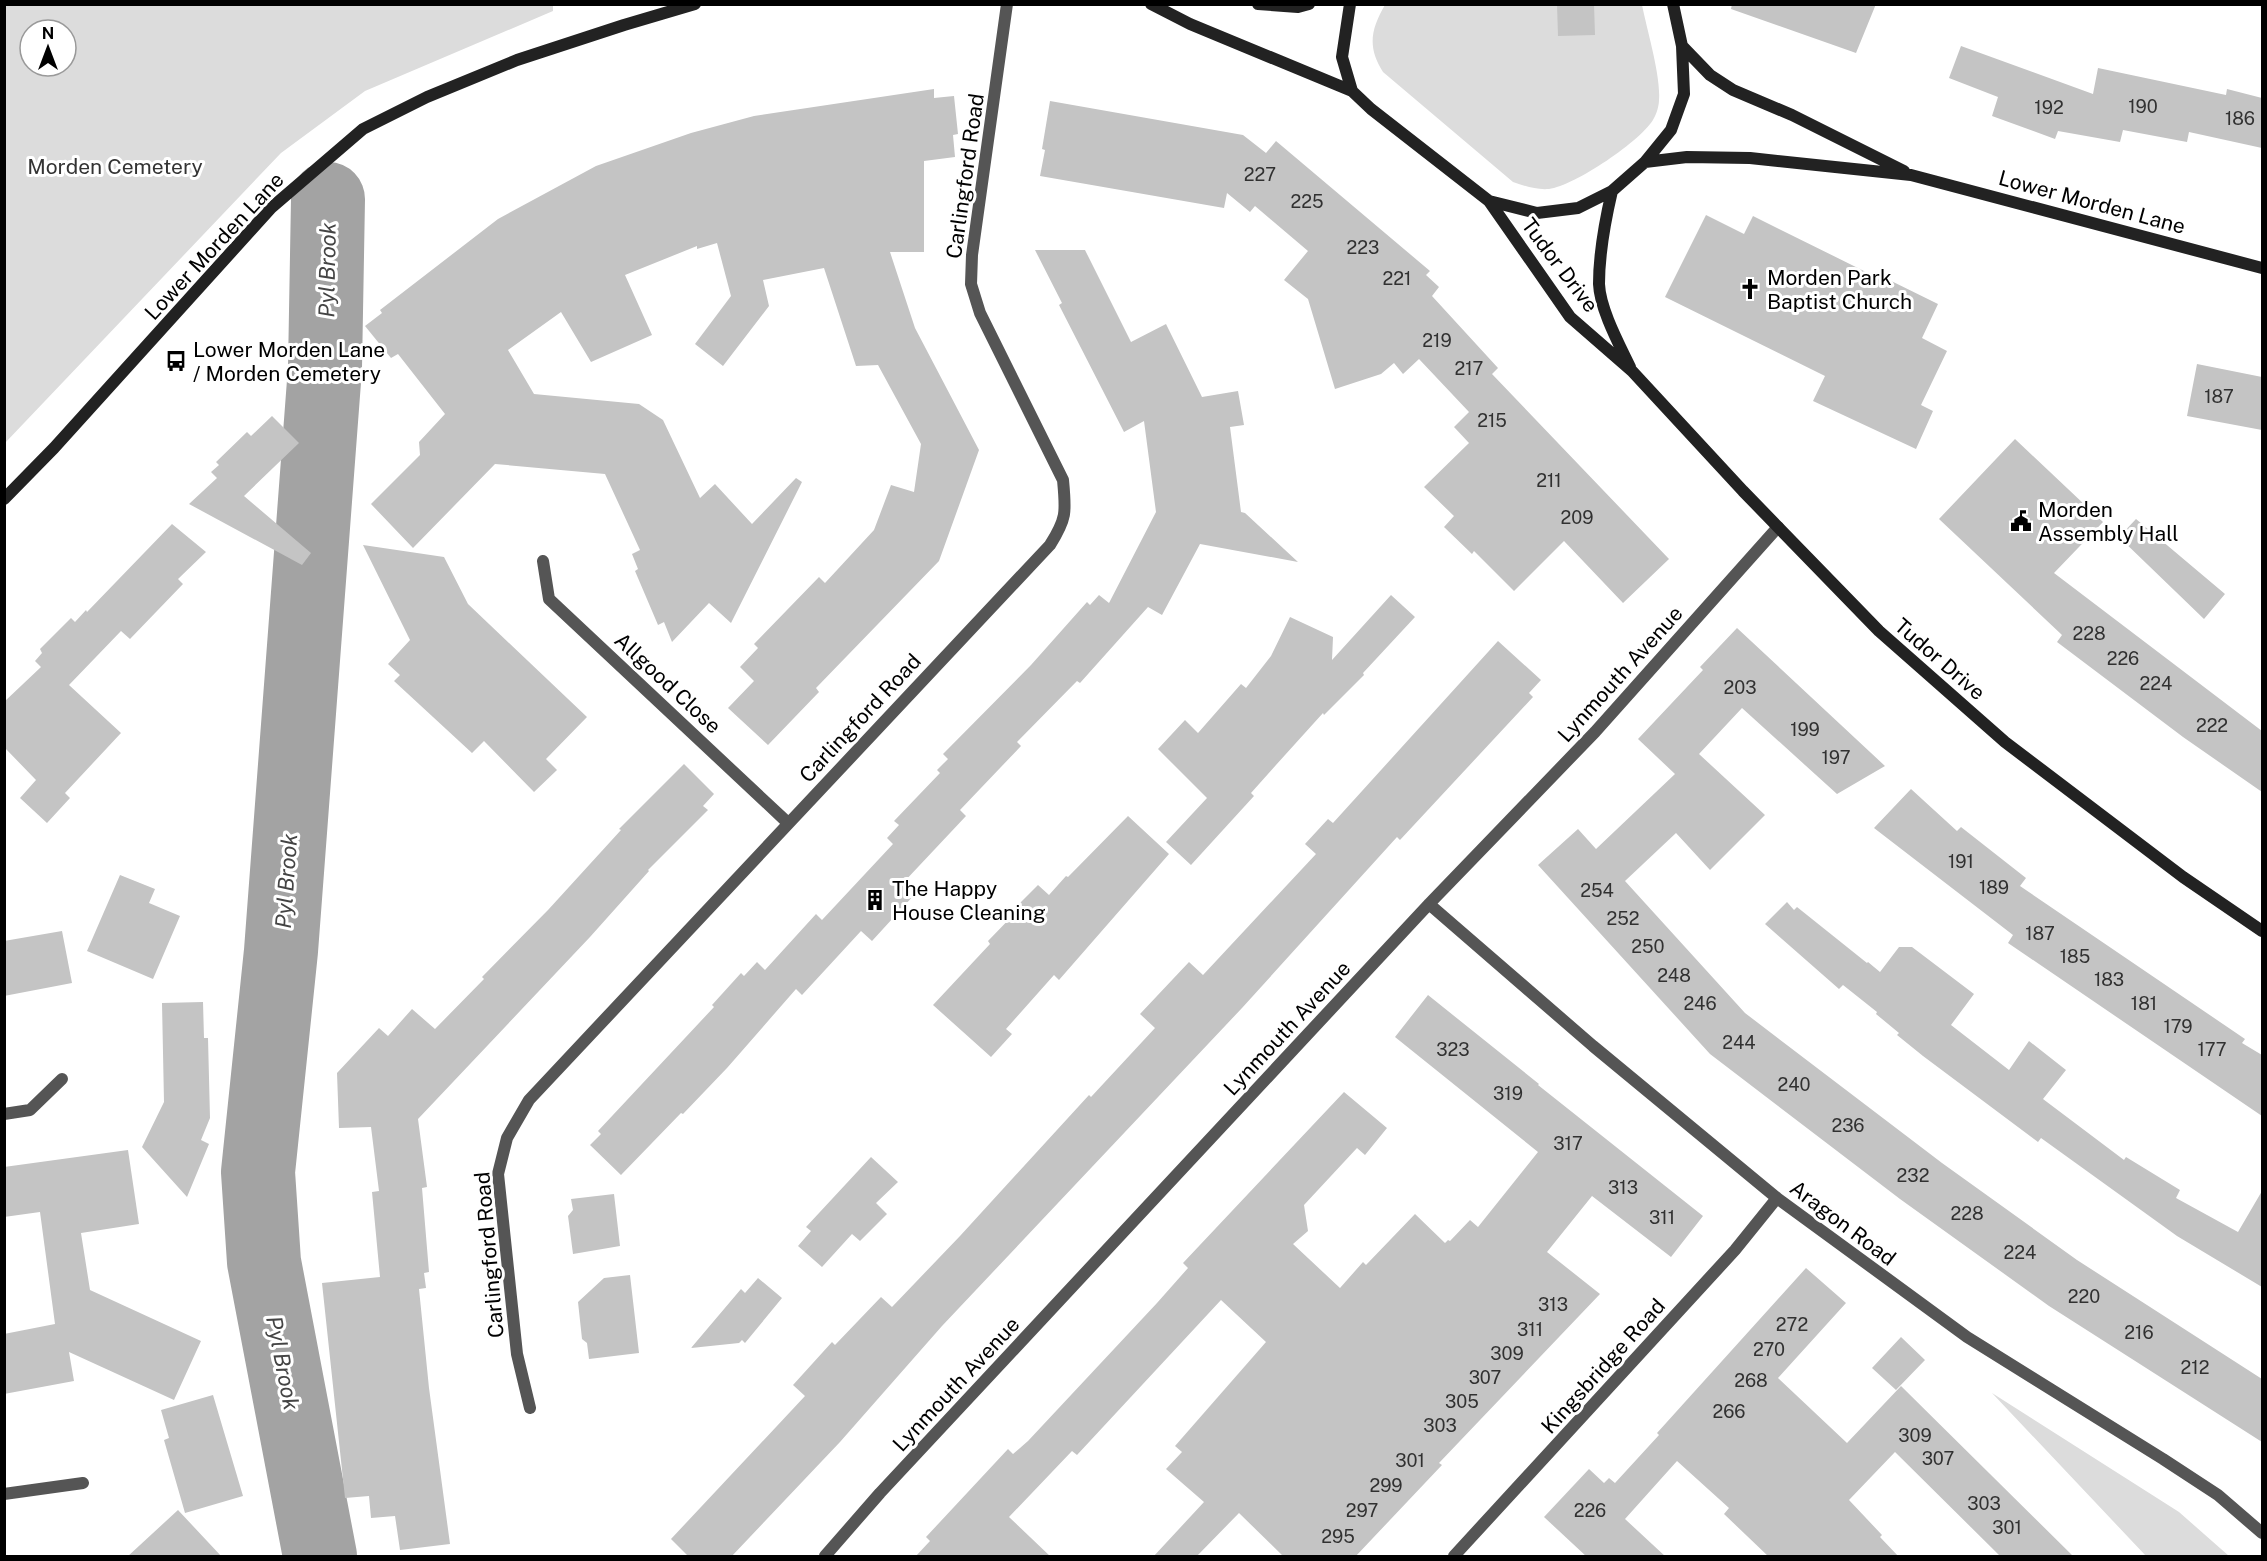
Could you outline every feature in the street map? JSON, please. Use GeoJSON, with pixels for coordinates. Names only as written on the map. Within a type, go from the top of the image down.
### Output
{"type":"FeatureCollection","features":[{"type":"Feature","properties":{"kind":"street","name":"Lower Morden Lane"},"geometry":{"type":"LineString","coordinates":[[4,499],[54,448],[271,208],[363,129],[427,97],[517,60],[695,4]]}},
{"type":"Feature","properties":{"kind":"street","name":"Carlingford Road"},"geometry":{"type":"LineString","coordinates":[[530,1408],[517,1354],[498,1174],[507,1138],[529,1100],[1050,545],[1063,525],[1065,504],[1063,480],[980,314],[971,284],[972,255],[1007,4]]}},
{"type":"Feature","properties":{"kind":"street"},"geometry":{"type":"LineString","coordinates":[[1151,4],[1190,24],[1352,92],[1489,201],[1537,213],[1578,208],[1612,191],[1645,162],[1671,129],[1684,94],[1682,46],[1673,4]]}},
{"type":"Feature","properties":{"kind":"street"},"geometry":{"type":"LineString","coordinates":[[1258,4],[1298,7],[1309,4]]}},
{"type":"Feature","properties":{"kind":"street"},"geometry":{"type":"LineString","coordinates":[[1350,4],[1342,57],[1352,92]]}},
{"type":"Feature","properties":{"kind":"street","name":"Lower Morden Lane"},"geometry":{"type":"LineString","coordinates":[[1682,46],[1710,75],[1733,90],[1792,115],[1911,175]]}},
{"type":"Feature","properties":{"kind":"street","name":"Lower Morden Lane"},"geometry":{"type":"LineString","coordinates":[[1645,162],[1687,157],[1749,158],[1911,175],[2262,268]]}},
{"type":"Feature","properties":{"kind":"street","name":"Tudor Drive"},"geometry":{"type":"LineString","coordinates":[[1612,191],[1603,228],[1599,286],[1608,321],[1632,371]]}},
{"type":"Feature","properties":{"kind":"street","name":"Tudor Drive"},"geometry":{"type":"LineString","coordinates":[[1489,201],[1570,317],[1632,371],[1879,631],[2005,742],[2183,877],[2262,931]]}},
{"type":"Feature","properties":{"kind":"street","name":"Lynmouth Avenue"},"geometry":{"type":"LineString","coordinates":[[825,1557],[880,1493],[1429,904],[1595,732],[1778,527]]}},
{"type":"Feature","properties":{"kind":"street","name":"Allgood Close"},"geometry":{"type":"LineString","coordinates":[[543,561],[549,599],[788,823]]}},
{"type":"Feature","properties":{"kind":"street","name":"Aragon Road"},"geometry":{"type":"LineString","coordinates":[[1429,904],[1593,1046],[1777,1198],[1967,1337],[2218,1495],[2262,1533]]}},
{"type":"Feature","properties":{"kind":"street"},"geometry":{"type":"LineString","coordinates":[[4,1114],[30,1110],[62,1079]]}},
{"type":"Feature","properties":{"kind":"street","name":"Kingsbridge Road"},"geometry":{"type":"LineString","coordinates":[[1455,1556],[1735,1250],[1777,1198]]}},
{"type":"Feature","properties":{"kind":"street"},"geometry":{"type":"LineString","coordinates":[[4,1494],[83,1483]]}},
{"type":"Feature","properties":{"kind":"green space","name":"Morden Cemetery"},"geometry":{"type":"Polygon","coordinates":[[[5,4],[553,4],[553,11],[365,91],[281,153],[5,443],[5,4]]]}},
{"type":"Feature","properties":{"kind":"green space"},"geometry":{"type":"Polygon","coordinates":[[[1385,5],[1642,5],[1658,79],[1659,102],[1656,114],[1647,127],[1623,149],[1574,180],[1549,189],[1513,182],[1383,72],[1375,54],[1373,38],[1385,5]]]}},
{"type":"Feature","properties":{"kind":"green space"},"geometry":{"type":"Polygon","coordinates":[[[1992,1393],[2179,1512],[2229,1556],[2146,1556],[1992,1393]]]}},
{"type":"Feature","properties":{"kind":"building"},"geometry":{"type":"Polygon","coordinates":[[[1557,4],[1594,4],[1595,35],[1558,36],[1557,4]]]}},
{"type":"Feature","properties":{"kind":"building"},"geometry":{"type":"Polygon","coordinates":[[[1732,4],[1876,4],[1856,53],[1731,9],[1732,4]]]}},
{"type":"Feature","properties":{"kind":"building"},"geometry":{"type":"Polygon","coordinates":[[[1961,46],[2093,94],[2098,68],[2226,95],[2227,89],[2262,98],[2262,148],[2189,132],[2187,142],[2123,130],[2120,142],[2058,131],[2055,139],[1992,116],[1998,97],[1949,78],[1961,46]]]}},
{"type":"Feature","properties":{"kind":"building"},"geometry":{"type":"Polygon","coordinates":[[[934,89],[934,98],[954,96],[958,134],[953,135],[955,157],[924,161],[924,252],[890,252],[915,328],[979,450],[939,561],[816,688],[819,692],[768,745],[728,708],[754,681],[740,667],[758,648],[754,644],[819,577],[825,583],[874,530],[891,485],[914,492],[921,444],[878,365],[856,366],[824,268],[763,280],[769,306],[723,366],[695,344],[731,296],[717,243],[697,249],[697,246],[625,275],[652,335],[591,362],[561,312],[508,350],[534,394],[639,404],[663,420],[700,498],[715,484],[752,524],[796,478],[802,482],[731,623],[709,603],[672,642],[664,622],[658,625],[635,571],[638,569],[632,554],[640,550],[605,474],[495,464],[413,548],[371,504],[420,455],[419,442],[445,414],[398,354],[391,358],[365,326],[382,313],[380,310],[498,219],[596,166],[691,133],[754,116],[934,89]]]}},
{"type":"Feature","properties":{"kind":"building"},"geometry":{"type":"Polygon","coordinates":[[[1050,101],[1243,135],[1266,153],[1276,141],[1430,271],[1426,275],[1439,287],[1432,296],[1498,368],[1492,374],[1669,559],[1623,603],[1564,541],[1514,591],[1474,551],[1472,554],[1444,527],[1454,516],[1424,487],[1469,443],[1454,427],[1469,412],[1419,359],[1403,374],[1394,363],[1381,374],[1335,389],[1308,299],[1284,280],[1308,251],[1255,206],[1250,212],[1227,193],[1224,208],[1040,176],[1050,101]]]}},
{"type":"Feature","properties":{"kind":"building"},"geometry":{"type":"Polygon","coordinates":[[[1706,215],[1744,234],[1753,216],[1874,276],[1875,273],[1938,304],[1922,338],[1947,351],[1921,405],[1933,411],[1916,449],[1813,401],[1825,376],[1665,297],[1706,215]]]}},
{"type":"Feature","properties":{"kind":"building"},"geometry":{"type":"Polygon","coordinates":[[[1035,250],[1085,250],[1131,342],[1166,324],[1202,397],[1238,391],[1244,425],[1230,427],[1241,512],[1245,513],[1298,562],[1200,544],[1162,615],[1148,607],[1080,683],[1077,681],[1017,742],[1021,746],[960,810],[966,816],[903,883],[915,894],[872,941],[861,931],[802,995],[796,989],[727,1068],[621,1175],[590,1145],[601,1134],[598,1131],[714,1007],[712,1005],[741,973],[744,976],[757,962],[765,970],[816,914],[822,920],[893,844],[887,838],[899,825],[894,821],[940,773],[937,770],[948,759],[943,754],[1031,665],[1087,602],[1090,605],[1099,595],[1109,603],[1156,512],[1144,421],[1124,432],[1059,305],[1062,303],[1035,250]]]}},
{"type":"Feature","properties":{"kind":"building"},"geometry":{"type":"Polygon","coordinates":[[[2197,364],[2262,377],[2262,430],[2187,416],[2197,364]]]}},
{"type":"Feature","properties":{"kind":"building"},"geometry":{"type":"Polygon","coordinates":[[[272,416],[299,443],[244,496],[311,553],[302,565],[189,504],[217,478],[211,472],[219,465],[216,462],[247,432],[251,436],[272,416]]]}},
{"type":"Feature","properties":{"kind":"building"},"geometry":{"type":"Polygon","coordinates":[[[2015,439],[2103,522],[2054,573],[2262,731],[2262,792],[2183,737],[2057,642],[2062,635],[1939,519],[2015,439]]]}},
{"type":"Feature","properties":{"kind":"building"},"geometry":{"type":"Polygon","coordinates":[[[2136,519],[2225,594],[2204,619],[2119,537],[2136,519]]]}},
{"type":"Feature","properties":{"kind":"building"},"geometry":{"type":"Polygon","coordinates":[[[172,524],[206,552],[178,579],[183,584],[130,639],[121,631],[69,685],[121,733],[65,793],[70,798],[47,823],[20,798],[36,780],[4,747],[4,702],[41,667],[35,661],[42,653],[40,649],[71,618],[75,622],[86,610],[87,612],[172,524]]]}},
{"type":"Feature","properties":{"kind":"building"},"geometry":{"type":"Polygon","coordinates":[[[363,545],[444,557],[468,604],[587,717],[546,759],[557,770],[534,792],[484,741],[472,753],[394,681],[400,675],[388,664],[410,640],[363,545]]]}},
{"type":"Feature","properties":{"kind":"building"},"geometry":{"type":"Polygon","coordinates":[[[1391,595],[1415,617],[1363,673],[1364,675],[1324,715],[1323,713],[1276,765],[1251,793],[1254,796],[1191,865],[1166,842],[1207,798],[1158,749],[1185,720],[1198,733],[1241,684],[1246,688],[1271,656],[1290,617],[1333,637],[1332,660],[1391,595]]]}},
{"type":"Feature","properties":{"kind":"building"},"geometry":{"type":"Polygon","coordinates":[[[1737,628],[1885,766],[1837,794],[1742,708],[1699,754],[1765,815],[1710,870],[1676,833],[1625,881],[1745,1013],[1942,1163],[2077,1260],[2262,1379],[2262,1442],[2049,1306],[1900,1199],[1710,1054],[1538,865],[1578,829],[1596,849],[1675,774],[1638,739],[1703,670],[1700,667],[1737,628]]]}},
{"type":"Feature","properties":{"kind":"building"},"geometry":{"type":"Polygon","coordinates":[[[1498,641],[1541,680],[1529,693],[1533,697],[1400,840],[1397,837],[1242,1008],[942,1326],[840,1442],[731,1557],[689,1557],[671,1539],[805,1396],[793,1385],[832,1342],[835,1345],[881,1297],[892,1307],[960,1236],[1089,1095],[1091,1097],[1155,1028],[1140,1014],[1189,962],[1203,975],[1316,854],[1305,844],[1328,819],[1333,823],[1498,641]]]}},
{"type":"Feature","properties":{"kind":"building"},"geometry":{"type":"Polygon","coordinates":[[[684,764],[714,794],[703,806],[708,810],[648,870],[590,937],[418,1119],[427,1187],[422,1188],[429,1272],[424,1273],[426,1288],[419,1289],[429,1388],[450,1544],[400,1550],[395,1516],[371,1518],[369,1496],[345,1498],[322,1283],[380,1277],[372,1192],[379,1191],[371,1127],[339,1128],[337,1073],[379,1028],[388,1036],[412,1009],[435,1029],[548,910],[621,830],[619,829],[684,764]]]}},
{"type":"Feature","properties":{"kind":"building"},"geometry":{"type":"Polygon","coordinates":[[[1911,789],[1957,831],[1961,827],[2026,878],[2020,886],[2245,1039],[2242,1043],[2262,1055],[2262,1116],[2008,943],[2013,935],[1874,828],[1911,789]]]}},
{"type":"Feature","properties":{"kind":"building"},"geometry":{"type":"Polygon","coordinates":[[[1128,816],[1169,854],[1059,980],[1054,975],[1006,1029],[1012,1034],[991,1057],[933,1005],[990,944],[988,941],[1019,909],[1016,907],[1038,885],[1049,895],[1128,816]]]}},
{"type":"Feature","properties":{"kind":"building"},"geometry":{"type":"Polygon","coordinates":[[[120,875],[155,889],[149,903],[180,916],[153,979],[87,951],[120,875]]]}},
{"type":"Feature","properties":{"kind":"building"},"geometry":{"type":"Polygon","coordinates":[[[1787,902],[1794,910],[1797,907],[1880,972],[1899,947],[1912,947],[1974,994],[1951,1025],[2009,1070],[2029,1041],[2066,1070],[2043,1099],[2124,1160],[2126,1157],[2180,1190],[2176,1198],[2238,1232],[2262,1191],[2262,1287],[2177,1236],[2041,1138],[2038,1142],[1923,1056],[1897,1035],[1899,1033],[1876,1014],[1877,1012],[1843,985],[1839,989],[1765,924],[1787,902]]]}},
{"type":"Feature","properties":{"kind":"building"},"geometry":{"type":"Polygon","coordinates":[[[62,931],[72,983],[4,996],[4,941],[62,931]]]}},
{"type":"Feature","properties":{"kind":"building"},"geometry":{"type":"Polygon","coordinates":[[[1428,995],[1703,1216],[1671,1257],[1592,1196],[1547,1252],[1600,1294],[1439,1463],[1442,1465],[1355,1557],[1284,1557],[1239,1513],[1196,1557],[1153,1557],[1204,1502],[1166,1469],[1182,1452],[1175,1446],[1266,1342],[1221,1300],[1077,1455],[1072,1451],[1009,1517],[1051,1557],[915,1557],[930,1541],[926,1537],[1008,1449],[1013,1454],[1028,1441],[1157,1303],[1188,1268],[1183,1263],[1344,1092],[1387,1128],[1365,1155],[1357,1148],[1304,1205],[1308,1231],[1293,1244],[1340,1288],[1363,1262],[1366,1265],[1415,1214],[1445,1243],[1450,1241],[1470,1220],[1478,1227],[1538,1152],[1395,1037],[1428,995]]]}},
{"type":"Feature","properties":{"kind":"building"},"geometry":{"type":"Polygon","coordinates":[[[203,1002],[204,1038],[208,1038],[210,1118],[201,1140],[209,1144],[187,1197],[142,1147],[164,1102],[162,1003],[203,1002]]]}},
{"type":"Feature","properties":{"kind":"building"},"geometry":{"type":"Polygon","coordinates":[[[128,1150],[139,1224],[81,1233],[90,1290],[201,1341],[174,1400],[69,1352],[74,1381],[4,1394],[4,1334],[55,1324],[40,1212],[4,1217],[4,1167],[128,1150]]]}},
{"type":"Feature","properties":{"kind":"building"},"geometry":{"type":"Polygon","coordinates":[[[871,1157],[898,1182],[876,1203],[887,1214],[860,1241],[852,1234],[822,1267],[798,1246],[811,1231],[806,1227],[871,1157]]]}},
{"type":"Feature","properties":{"kind":"building"},"geometry":{"type":"Polygon","coordinates":[[[614,1194],[620,1246],[573,1254],[568,1216],[573,1210],[571,1199],[614,1194]]]}},
{"type":"Feature","properties":{"kind":"building"},"geometry":{"type":"Polygon","coordinates":[[[1806,1268],[1846,1303],[1778,1378],[1847,1443],[1901,1386],[2074,1557],[2001,1557],[1895,1452],[1849,1500],[1899,1557],[1769,1557],[1724,1514],[1729,1508],[1677,1461],[1625,1519],[1666,1557],[1587,1557],[1544,1517],[1589,1469],[1604,1483],[1609,1478],[1615,1483],[1659,1435],[1657,1433],[1806,1268]]]}},
{"type":"Feature","properties":{"kind":"building"},"geometry":{"type":"Polygon","coordinates":[[[630,1275],[639,1353],[589,1359],[587,1343],[582,1339],[578,1302],[604,1278],[630,1275]]]}},
{"type":"Feature","properties":{"kind":"building"},"geometry":{"type":"Polygon","coordinates":[[[758,1278],[782,1298],[745,1343],[742,1340],[739,1343],[691,1348],[741,1289],[745,1293],[758,1278]]]}},
{"type":"Feature","properties":{"kind":"building"},"geometry":{"type":"Polygon","coordinates":[[[1901,1337],[1925,1360],[1896,1390],[1872,1368],[1901,1337]]]}},
{"type":"Feature","properties":{"kind":"building"},"geometry":{"type":"Polygon","coordinates":[[[213,1395],[243,1496],[185,1513],[164,1440],[169,1438],[161,1410],[213,1395]]]}},
{"type":"Feature","properties":{"kind":"building"},"geometry":{"type":"Polygon","coordinates":[[[178,1510],[222,1557],[127,1557],[178,1510]]]}},
{"type":"Feature","properties":{"kind":"waterway","name":"Pyl Brook"},"geometry":{"type":"LineString","coordinates":[[320,1556],[264,1262],[258,1172],[281,951],[325,368],[328,199]]}},
{"type":"Feature","properties":{"kind":"place","name":"Morden Park Baptist Church"},"geometry":{"type":"Point","coordinates":[1750,289]}},
{"type":"Feature","properties":{"kind":"place","name":"Lower Morden Lane / Morden Cemetery"},"geometry":{"type":"Point","coordinates":[176,361]}},
{"type":"Feature","properties":{"kind":"place","name":"Morden Assembly Hall"},"geometry":{"type":"Point","coordinates":[2021,521]}},
{"type":"Feature","properties":{"kind":"place","name":"The Happy House Cleaning"},"geometry":{"type":"Point","coordinates":[875,900]}}]}
